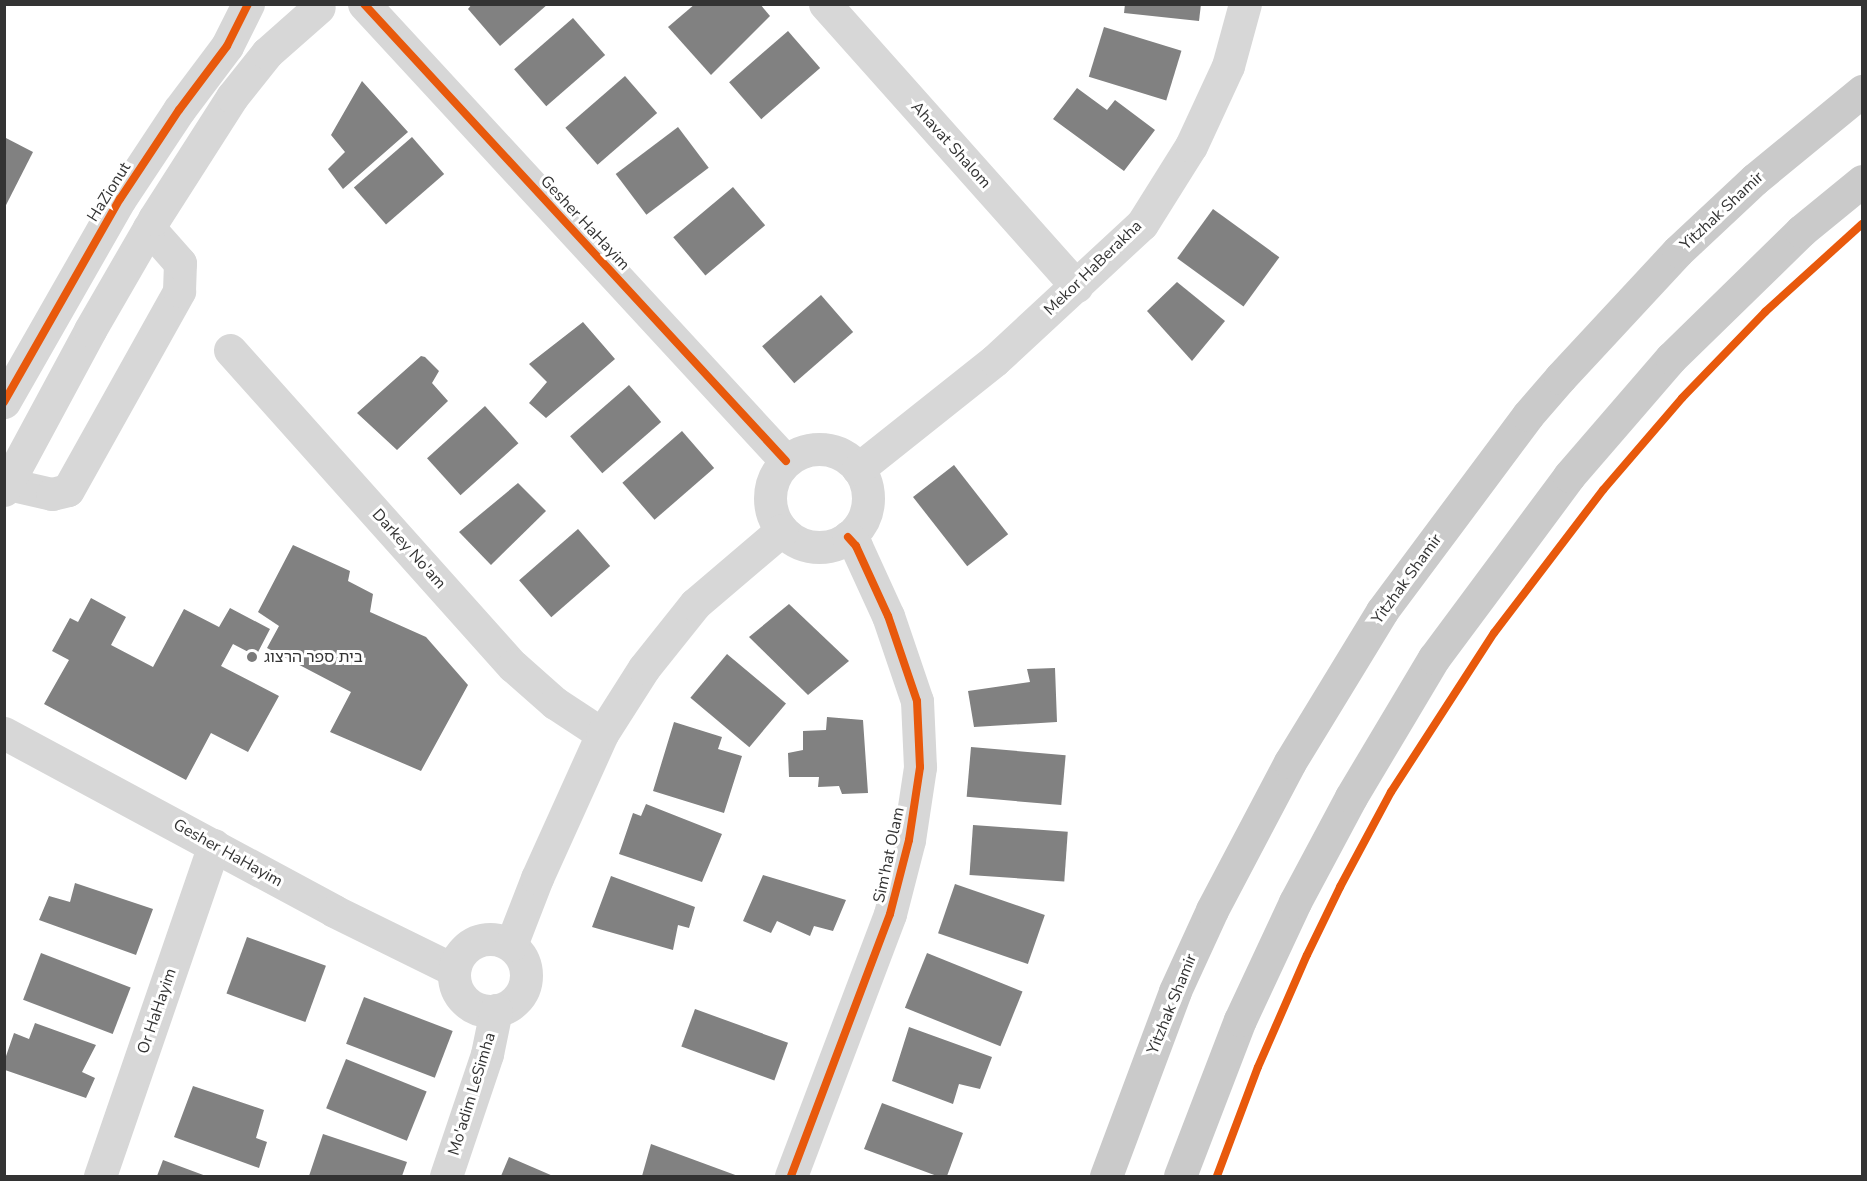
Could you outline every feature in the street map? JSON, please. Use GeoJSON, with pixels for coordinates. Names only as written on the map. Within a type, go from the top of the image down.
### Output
{"type":"FeatureCollection","features":[{"type":"Feature","properties":{"kind":"main road","name":"Yitzhak Shamir"},"geometry":{"type":"LineString","coordinates":[[1106,1176],[1175,992],[1212,910],[1290,762],[1382,611],[1528,415],[1678,251],[1755,179],[1863,91]]}},
{"type":"Feature","properties":{"kind":"main road"},"geometry":{"type":"LineString","coordinates":[[1180,1176],[1240,1020],[1295,902],[1363,777],[1434,657],[1569,476],[1671,358],[1727,300],[1801,231],[1863,180]]}},
{"type":"Feature","properties":{"kind":"street","name":"HaZionut"},"geometry":{"type":"LineString","coordinates":[[4,402],[120,199],[179,110],[227,46],[248,4]]}},
{"type":"Feature","properties":{"kind":"street"},"geometry":{"type":"LineString","coordinates":[[286,4],[302,8],[322,6]]}},
{"type":"Feature","properties":{"kind":"street","name":"Gesher HaHayim"},"geometry":{"type":"LineString","coordinates":[[364,4],[786,460]]}},
{"type":"Feature","properties":{"kind":"street","name":"Ahavat Shalom"},"geometry":{"type":"LineString","coordinates":[[825,4],[1076,286]]}},
{"type":"Feature","properties":{"kind":"street","name":"Mekor HaBerakha"},"geometry":{"type":"LineString","coordinates":[[858,469],[995,360],[1142,224],[1191,146],[1228,66],[1245,4]]}},
{"type":"Feature","properties":{"kind":"street"},"geometry":{"type":"LineString","coordinates":[[149,228],[180,263],[181,280],[173,302],[68,490],[52,494],[6,487],[90,330],[149,228],[232,97],[267,53],[322,6]]}},
{"type":"Feature","properties":{"kind":"street","name":"Darkey No'am"},"geometry":{"type":"LineString","coordinates":[[230,350],[513,666],[555,704],[602,734]]}},
{"type":"Feature","properties":{"kind":"street"},"geometry":{"type":"LineString","coordinates":[[806,450],[831,450],[850,460],[858,469],[867,486],[868,503],[861,524],[848,537],[824,547],[806,546],[789,537],[776,523],[769,500],[774,477],[786,460],[806,450]]}},
{"type":"Feature","properties":{"kind":"street"},"geometry":{"type":"LineString","coordinates":[[511,945],[537,878],[602,734],[644,668],[695,604],[782,530]]}},
{"type":"Feature","properties":{"kind":"street","name":"Sim'hat Olam"},"geometry":{"type":"LineString","coordinates":[[791,1176],[890,914],[909,840],[920,768],[917,702],[888,615],[856,546],[848,537]]}},
{"type":"Feature","properties":{"kind":"street","name":"Gesher HaHayim"},"geometry":{"type":"LineString","coordinates":[[4,733],[334,911],[454,970]]}},
{"type":"Feature","properties":{"kind":"street","name":"Or HaHayim"},"geometry":{"type":"LineString","coordinates":[[100,1176],[214,845]]}},
{"type":"Feature","properties":{"kind":"street"},"geometry":{"type":"LineString","coordinates":[[497,939],[511,945],[523,960],[525,984],[518,998],[496,1010],[475,1008],[468,1004],[456,986],[454,970],[459,956],[467,946],[480,940],[497,939]]}},
{"type":"Feature","properties":{"kind":"street","name":"Mo'adim LeSimha"},"geometry":{"type":"LineString","coordinates":[[446,1176],[487,1054],[496,1010]]}},
{"type":"Feature","properties":{"kind":"building"},"geometry":{"type":"Polygon","coordinates":[[[472,4],[548,4],[500,46],[468,9],[472,4]]]}},
{"type":"Feature","properties":{"kind":"building"},"geometry":{"type":"Polygon","coordinates":[[[695,4],[760,4],[770,16],[711,75],[668,27],[695,4]]]}},
{"type":"Feature","properties":{"kind":"building"},"geometry":{"type":"Polygon","coordinates":[[[1125,4],[1201,4],[1199,21],[1124,13],[1125,4]]]}},
{"type":"Feature","properties":{"kind":"building"},"geometry":{"type":"Polygon","coordinates":[[[573,18],[605,55],[546,106],[514,69],[573,18]]]}},
{"type":"Feature","properties":{"kind":"building"},"geometry":{"type":"Polygon","coordinates":[[[1104,27],[1181,51],[1166,100],[1089,77],[1104,27]]]}},
{"type":"Feature","properties":{"kind":"building"},"geometry":{"type":"Polygon","coordinates":[[[788,31],[820,68],[761,119],[729,82],[788,31]]]}},
{"type":"Feature","properties":{"kind":"building"},"geometry":{"type":"Polygon","coordinates":[[[625,76],[657,113],[598,165],[565,128],[625,76]]]}},
{"type":"Feature","properties":{"kind":"building"},"geometry":{"type":"Polygon","coordinates":[[[362,81],[408,132],[343,189],[328,169],[345,152],[331,135],[362,81]]]}},
{"type":"Feature","properties":{"kind":"building"},"geometry":{"type":"Polygon","coordinates":[[[1077,88],[1107,110],[1115,100],[1155,130],[1124,171],[1053,119],[1077,88]]]}},
{"type":"Feature","properties":{"kind":"building"},"geometry":{"type":"Polygon","coordinates":[[[678,127],[709,168],[646,215],[616,174],[678,127]]]}},
{"type":"Feature","properties":{"kind":"building"},"geometry":{"type":"Polygon","coordinates":[[[4,137],[33,152],[4,209],[4,137]]]}},
{"type":"Feature","properties":{"kind":"building"},"geometry":{"type":"Polygon","coordinates":[[[412,137],[444,174],[386,224],[354,188],[412,137]]]}},
{"type":"Feature","properties":{"kind":"building"},"geometry":{"type":"Polygon","coordinates":[[[733,187],[765,225],[705,275],[673,237],[733,187]]]}},
{"type":"Feature","properties":{"kind":"building"},"geometry":{"type":"Polygon","coordinates":[[[1213,209],[1279,257],[1243,307],[1177,258],[1213,209]]]}},
{"type":"Feature","properties":{"kind":"building"},"geometry":{"type":"Polygon","coordinates":[[[1177,282],[1225,321],[1192,361],[1147,311],[1177,282]]]}},
{"type":"Feature","properties":{"kind":"building"},"geometry":{"type":"Polygon","coordinates":[[[821,295],[853,332],[794,383],[762,346],[821,295]]]}},
{"type":"Feature","properties":{"kind":"building"},"geometry":{"type":"Polygon","coordinates":[[[583,322],[615,359],[546,418],[529,403],[547,382],[529,364],[583,322]]]}},
{"type":"Feature","properties":{"kind":"building"},"geometry":{"type":"Polygon","coordinates":[[[421,356],[439,371],[432,383],[448,401],[397,450],[357,413],[421,356]]]}},
{"type":"Feature","properties":{"kind":"building"},"geometry":{"type":"Polygon","coordinates":[[[629,385],[661,422],[602,473],[570,436],[629,385]]]}},
{"type":"Feature","properties":{"kind":"building"},"geometry":{"type":"Polygon","coordinates":[[[485,406],[518,443],[460,495],[427,458],[485,406]]]}},
{"type":"Feature","properties":{"kind":"building"},"geometry":{"type":"Polygon","coordinates":[[[682,431],[714,468],[655,520],[622,483],[682,431]]]}},
{"type":"Feature","properties":{"kind":"building"},"geometry":{"type":"Polygon","coordinates":[[[954,465],[1008,534],[967,566],[913,497],[954,465]]]}},
{"type":"Feature","properties":{"kind":"building"},"geometry":{"type":"Polygon","coordinates":[[[518,483],[546,511],[491,565],[459,532],[518,483]]]}},
{"type":"Feature","properties":{"kind":"building"},"geometry":{"type":"Polygon","coordinates":[[[578,529],[610,566],[551,617],[519,580],[578,529]]]}},
{"type":"Feature","properties":{"kind":"building"},"geometry":{"type":"Polygon","coordinates":[[[293,545],[350,571],[348,581],[373,594],[370,612],[426,637],[468,685],[421,771],[330,732],[351,692],[267,648],[279,626],[258,612],[293,545]]]}},
{"type":"Feature","properties":{"kind":"building"},"geometry":{"type":"Polygon","coordinates":[[[91,598],[126,617],[111,645],[153,667],[184,609],[219,627],[230,608],[270,629],[256,656],[233,644],[221,666],[279,696],[248,752],[211,733],[186,780],[44,704],[69,660],[52,651],[70,618],[78,622],[91,598]]]}},
{"type":"Feature","properties":{"kind":"building"},"geometry":{"type":"Polygon","coordinates":[[[789,604],[849,661],[808,695],[749,637],[789,604]]]}},
{"type":"Feature","properties":{"kind":"building"},"geometry":{"type":"Polygon","coordinates":[[[727,654],[786,703],[749,747],[690,698],[727,654]]]}},
{"type":"Feature","properties":{"kind":"building"},"geometry":{"type":"Polygon","coordinates":[[[1055,668],[1057,722],[974,727],[968,691],[1030,682],[1027,669],[1055,668]]]}},
{"type":"Feature","properties":{"kind":"building"},"geometry":{"type":"Polygon","coordinates":[[[827,717],[863,720],[868,793],[842,794],[839,786],[818,787],[819,777],[789,777],[788,753],[803,750],[803,731],[826,730],[827,717]]]}},
{"type":"Feature","properties":{"kind":"building"},"geometry":{"type":"Polygon","coordinates":[[[674,722],[722,737],[718,749],[742,756],[724,813],[653,791],[674,722]]]}},
{"type":"Feature","properties":{"kind":"building"},"geometry":{"type":"Polygon","coordinates":[[[971,747],[1066,755],[1061,805],[967,797],[971,747]]]}},
{"type":"Feature","properties":{"kind":"building"},"geometry":{"type":"Polygon","coordinates":[[[646,804],[722,834],[702,882],[619,854],[633,813],[641,816],[646,804]]]}},
{"type":"Feature","properties":{"kind":"building"},"geometry":{"type":"Polygon","coordinates":[[[973,825],[1068,832],[1064,882],[970,875],[973,825]]]}},
{"type":"Feature","properties":{"kind":"building"},"geometry":{"type":"Polygon","coordinates":[[[763,875],[846,900],[833,931],[814,926],[810,936],[777,921],[771,933],[743,921],[763,875]]]}},
{"type":"Feature","properties":{"kind":"building"},"geometry":{"type":"Polygon","coordinates":[[[611,876],[695,907],[689,928],[678,925],[673,950],[592,927],[611,876]]]}},
{"type":"Feature","properties":{"kind":"building"},"geometry":{"type":"Polygon","coordinates":[[[75,883],[153,909],[136,955],[39,920],[49,896],[70,902],[75,883]]]}},
{"type":"Feature","properties":{"kind":"building"},"geometry":{"type":"Polygon","coordinates":[[[955,884],[1045,915],[1028,964],[938,933],[955,884]]]}},
{"type":"Feature","properties":{"kind":"building"},"geometry":{"type":"Polygon","coordinates":[[[247,937],[326,966],[305,1022],[226,993],[247,937]]]}},
{"type":"Feature","properties":{"kind":"building"},"geometry":{"type":"Polygon","coordinates":[[[41,953],[131,987],[113,1034],[23,1000],[41,953]]]}},
{"type":"Feature","properties":{"kind":"building"},"geometry":{"type":"Polygon","coordinates":[[[927,953],[1022,992],[1000,1046],[905,1008],[927,953]]]}},
{"type":"Feature","properties":{"kind":"building"},"geometry":{"type":"Polygon","coordinates":[[[364,997],[453,1031],[435,1078],[346,1044],[364,997]]]}},
{"type":"Feature","properties":{"kind":"building"},"geometry":{"type":"Polygon","coordinates":[[[695,1009],[788,1043],[774,1080],[681,1047],[695,1009]]]}},
{"type":"Feature","properties":{"kind":"building"},"geometry":{"type":"Polygon","coordinates":[[[35,1023],[96,1045],[82,1072],[95,1078],[86,1098],[5,1070],[5,1059],[14,1033],[29,1039],[35,1023]]]}},
{"type":"Feature","properties":{"kind":"building"},"geometry":{"type":"Polygon","coordinates":[[[909,1027],[992,1057],[980,1089],[959,1084],[953,1104],[892,1081],[909,1027]]]}},
{"type":"Feature","properties":{"kind":"building"},"geometry":{"type":"Polygon","coordinates":[[[346,1059],[427,1092],[407,1141],[326,1108],[346,1059]]]}},
{"type":"Feature","properties":{"kind":"building"},"geometry":{"type":"Polygon","coordinates":[[[193,1086],[264,1110],[256,1138],[267,1142],[259,1168],[174,1137],[193,1086]]]}},
{"type":"Feature","properties":{"kind":"building"},"geometry":{"type":"Polygon","coordinates":[[[882,1103],[963,1133],[947,1176],[937,1176],[864,1149],[882,1103]]]}},
{"type":"Feature","properties":{"kind":"building"},"geometry":{"type":"Polygon","coordinates":[[[323,1134],[407,1162],[402,1176],[309,1176],[323,1134]]]}},
{"type":"Feature","properties":{"kind":"building"},"geometry":{"type":"Polygon","coordinates":[[[651,1144],[738,1176],[642,1176],[651,1144]]]}},
{"type":"Feature","properties":{"kind":"building"},"geometry":{"type":"Polygon","coordinates":[[[509,1157],[553,1176],[501,1176],[509,1157]]]}},
{"type":"Feature","properties":{"kind":"building"},"geometry":{"type":"Polygon","coordinates":[[[163,1160],[206,1176],[157,1176],[163,1160]]]}},
{"type":"Feature","properties":{"kind":"cycle path"},"geometry":{"type":"LineString","coordinates":[[4,402],[120,199],[179,110],[227,46],[248,4]]}},
{"type":"Feature","properties":{"kind":"cycle path"},"geometry":{"type":"LineString","coordinates":[[364,4],[786,461]]}},
{"type":"Feature","properties":{"kind":"cycle path"},"geometry":{"type":"LineString","coordinates":[[1217,1176],[1258,1067],[1307,955],[1340,887],[1391,792],[1494,633],[1603,490],[1682,398],[1765,312],[1862,224]]}},
{"type":"Feature","properties":{"kind":"cycle path"},"geometry":{"type":"LineString","coordinates":[[791,1176],[890,914],[909,840],[920,767],[917,701],[888,616],[856,546],[848,537]]}},
{"type":"Feature","properties":{"kind":"place","name":"בית ספר הרצוג"},"geometry":{"type":"Point","coordinates":[252,657]}}]}
